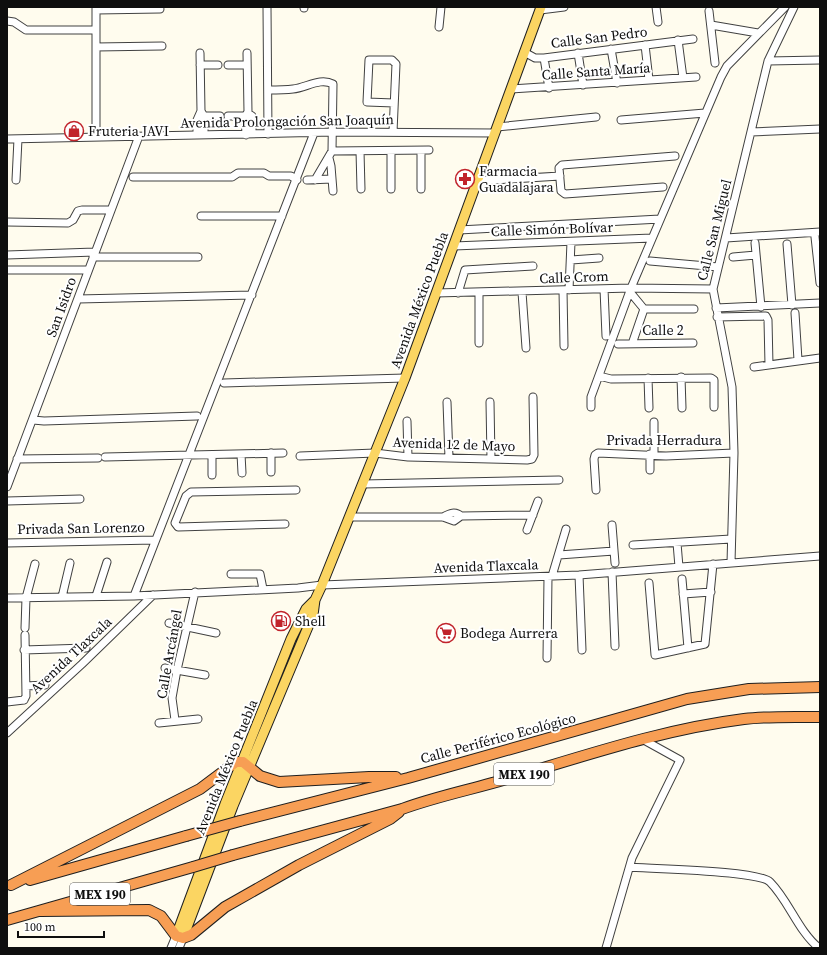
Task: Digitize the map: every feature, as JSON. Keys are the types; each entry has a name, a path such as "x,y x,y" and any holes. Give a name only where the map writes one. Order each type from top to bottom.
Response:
{"highway":[{"name":"Calle Periférico Ecológico","path":"9,886 240,820 408,778 687,699 749,690 820,687"},
{"name":"MEX 190","path":"7,920 193,866 402,809 426,800 502,780 642,739 698,726 746,719 820,717"},
{"path":"9,886 200,789 236,762 246,765 260,776 279,782 369,777 408,778"},
{"path":"40,911 148,910 161,916 179,937 190,935 224,907 299,865 390,819 402,809"}],"main road":[{"name":"Avenida México Puebla","path":"179,937 233,806 246,765 313,615 315,600 350,517 405,378 540,8"}],"street":[{"path":"267,7 268,134"},
{"path":"439,27 441,7"},
{"path":"540,8 564,7"},
{"path":"656,7 658,22"},
{"path":"591,407 591,397 630,290 705,113 727,66 785,7"},
{"name":"Calle San Miguel","path":"731,563 734,453 732,387 717,317 713,289 768,62 794,7"},
{"path":"96,138 96,8 160,9"},
{"path":"709,11 716,63"},
{"path":"7,21 14,22 26,30 96,30"},
{"path":"711,25 758,33"},
{"name":"Calle San Pedro","path":"524,52 535,58 544,58 693,38"},
{"path":"678,40 683,78"},
{"path":"645,45 649,80"},
{"path":"96,47 162,46"},
{"path":"611,49 617,83"},
{"path":"200,53 201,135"},
{"path":"247,53 249,134"},
{"path":"578,53 582,85"},
{"path":"544,58 549,88"},
{"path":"393,132 394,103 395,61 369,60 367,102 394,103"},
{"path":"768,62 820,60"},
{"path":"200,65 218,65"},
{"path":"228,65 247,65"},
{"name":"Calle Santa María","path":"511,89 549,88 696,77"},
{"path":"268,90 295,89 309,83 330,82 333,84 333,132 330,155 333,191"},
{"path":"621,120 705,113"},
{"path":"201,115 220,116"},
{"path":"228,116 248,115"},
{"name":"Avenida Prolongación San Joaquín","path":"7,139 496,130 596,117"},
{"path":"751,132 820,130"},
{"path":"134,596 314,133"},
{"name":"San Isidro","path":"7,487 9,474 17,459 33,420 139,136"},
{"path":"16,180 18,139"},
{"path":"421,150 421,189"},
{"path":"332,179 311,180 330,155 360,151 429,150"},
{"path":"360,151 361,189"},
{"path":"391,151 391,189"},
{"path":"663,186 565,194 561,191 559,168 562,165 675,156"},
{"path":"133,177 232,177 238,173 264,173 269,176 291,176 296,180"},
{"path":"477,181 560,176"},
{"path":"7,222 68,222 73,220 78,211 111,210"},
{"path":"201,216 282,216"},
{"path":"459,230 660,219"},
{"path":"726,238 818,235 820,283"},
{"name":"Calle Simón Bolívar","path":"454,246 652,238"},
{"path":"564,346 566,290 571,260 571,242"},
{"path":"755,243 761,307"},
{"path":"786,244 792,305"},
{"path":"7,255 198,257"},
{"path":"733,257 756,255"},
{"path":"571,260 599,258"},
{"path":"650,261 718,266"},
{"path":"458,293 465,270 533,266"},
{"path":"7,270 88,270"},
{"path":"604,289 606,336"},
{"name":"Calle Crom","path":"436,293 604,289 713,289"},
{"name":"Calle 2","path":"630,290 644,309"},
{"path":"522,292 526,348"},
{"path":"479,293 479,343"},
{"path":"78,299 252,295"},
{"path":"716,308 820,303"},
{"name":"Calle 2","path":"644,309 694,309"},
{"name":"Calle 2","path":"632,344 644,309"},
{"path":"795,313 798,360"},
{"path":"717,317 766,316 768,320 769,365"},
{"name":"Calle 2","path":"618,344 693,343"},
{"path":"754,367 820,358"},
{"path":"599,376 611,379 681,377 713,379 714,407"},
{"path":"681,377 682,408"},
{"path":"224,383 405,378"},
{"path":"648,378 649,408"},
{"name":"Avenida 12 de Mayo","path":"300,456 375,453 408,457 532,459 534,455 532,398"},
{"path":"447,402 449,458"},
{"path":"490,402 491,459"},
{"path":"33,420 44,421 197,416"},
{"path":"407,421 408,457"},
{"path":"650,470 654,422"},
{"path":"271,453 271,472"},
{"path":"17,459 283,453"},
{"name":"Privada Herradura","path":"596,490 595,455 598,453 652,455 734,453"},
{"path":"241,454 242,473"},
{"path":"212,455 212,474"},
{"path":"363,484 559,480"},
{"path":"285,524 178,527 175,524 186,496 191,492 296,490"},
{"path":"7,501 80,499"},
{"path":"526,530 538,501"},
{"path":"169,508 180,511"},
{"path":"350,517 443,517 452,513 461,516 532,515"},
{"path":"612,525 615,563"},
{"path":"547,658 550,576 559,555 566,529"},
{"path":"633,545 731,539"},
{"name":"Privada San Lorenzo","path":"7,543 156,540"},
{"path":"677,543 679,564"},
{"path":"559,555 614,551"},
{"name":"Avenida Tlaxcala","path":"7,598 134,596 298,588 322,585 579,575 679,564 731,563 820,556"},
{"path":"96,596 106,562"},
{"path":"62,597 70,563"},
{"path":"24,700 26,696 24,650 26,598 35,564"},
{"path":"649,583 655,655 705,644 713,564"},
{"path":"612,572 615,646"},
{"path":"231,574 260,574 263,589"},
{"path":"579,575 582,650"},
{"path":"682,579 688,648"},
{"name":"Calle Arcángel","path":"175,720 172,704 177,670 195,592"},
{"path":"683,594 711,592"},
{"name":"Avenida Tlaxcala","path":"7,733 82,664 153,595"},
{"path":"169,623 216,633"},
{"path":"24,650 86,648"},
{"path":"165,668 205,675"},
{"path":"26,686 45,685"},
{"path":"7,702 24,700 34,708"},
{"path":"159,723 175,720 198,719"},
{"path":"606,948 632,858 680,760 642,739"},
{"path":"630,867 749,875 768,880 789,906 811,942 819,948"},
{"name":"Avenida México Puebla","path":"171,948 179,937"},
{"name":"Avenida México Puebla","path":"179,937 179,948"}],"place":[{"name":"Fruteria JAVI","path":"74,131"},
{"name":"Farmacia Guadalajara","path":"465,179"},
{"name":"Shell","path":"281,621"},
{"name":"Bodega Aurrera","path":"446,633"}]}
